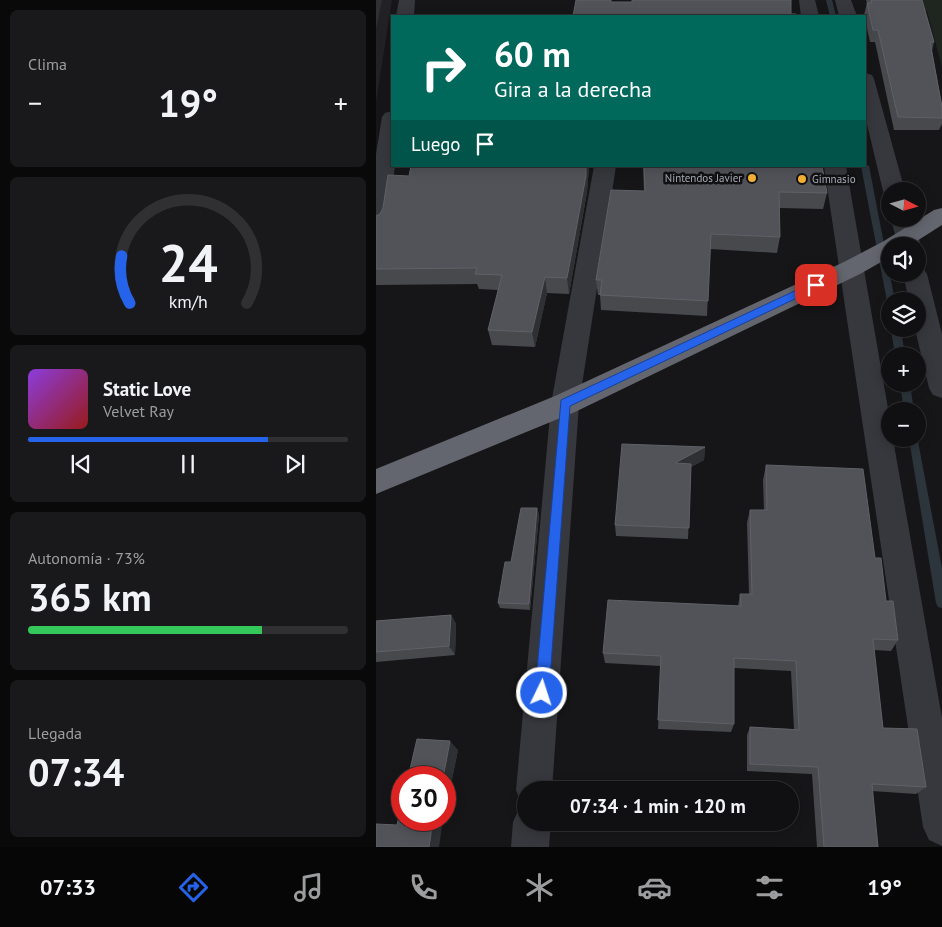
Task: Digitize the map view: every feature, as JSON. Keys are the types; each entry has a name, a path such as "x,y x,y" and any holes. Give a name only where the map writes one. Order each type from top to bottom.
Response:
{"highway":[{"path":"904,237 942,215"},
{"path":"376,482 564,404 881,250"}],"street":[{"path":"405,15 407,0"},
{"path":"807,0 810,15"},
{"path":"843,0 848,15"},
{"path":"866,82 892,182"},
{"path":"376,224 386,139 391,121"},
{"path":"535,781 564,404 605,167"},
{"path":"836,167 883,237"},
{"path":"892,282 942,827"},
{"path":"917,282 942,388"},
{"path":"530,847 531,831"}],"shaded area":[{"path":"376,0 392,0 376,102"},
{"path":"894,0 942,0 942,67 927,11 896,11"}],"building":[{"path":"576,0 632,2 632,0 791,0 791,14 796,14 796,15 573,15"},
{"path":"871,0 922,0 934,42 930,42 942,107 942,118 898,117 878,30 873,30 867,3 872,3"},
{"path":"411,167 586,167 586,176 567,278 545,277 532,332 488,330 502,275 475,274 477,268 376,269 376,216 380,214 383,208 388,175 409,176"},
{"path":"644,167 822,167 827,193 779,192 780,237 711,234 708,301 600,295 602,280 596,280 611,190 645,191"},
{"path":"622,444 705,447 675,463 691,464 689,528 615,525"},
{"path":"766,465 863,469 875,558 881,558 886,601 893,601 898,640 873,639 883,728 917,729 926,787 872,784 878,847 824,847 818,767 750,764 750,727 799,730 796,661 734,658 734,724 658,720 661,656 603,653 608,600 741,606 740,594 752,594 750,510 767,510"},
{"path":"521,508 537,508 529,604 498,603 505,562 511,562"},
{"path":"451,615 449,646 376,652 376,621"},
{"path":"417,739 450,741 445,766 411,766"},
{"path":"376,824 391,825 391,831 431,831 429,847 376,847"}],"waterway":[{"path":"829,0 833,15"},
{"path":"865,167 889,292"},
{"path":"897,337 899,347"},
{"path":"906,392 908,402"},
{"path":"915,447 942,603"}],"place":[{"name":"Nintendos Javier","path":"752,178"},
{"name":"Gimnasio","path":"802,179"}],"route":[{"path":"542,693 564,404 816,285"}]}
